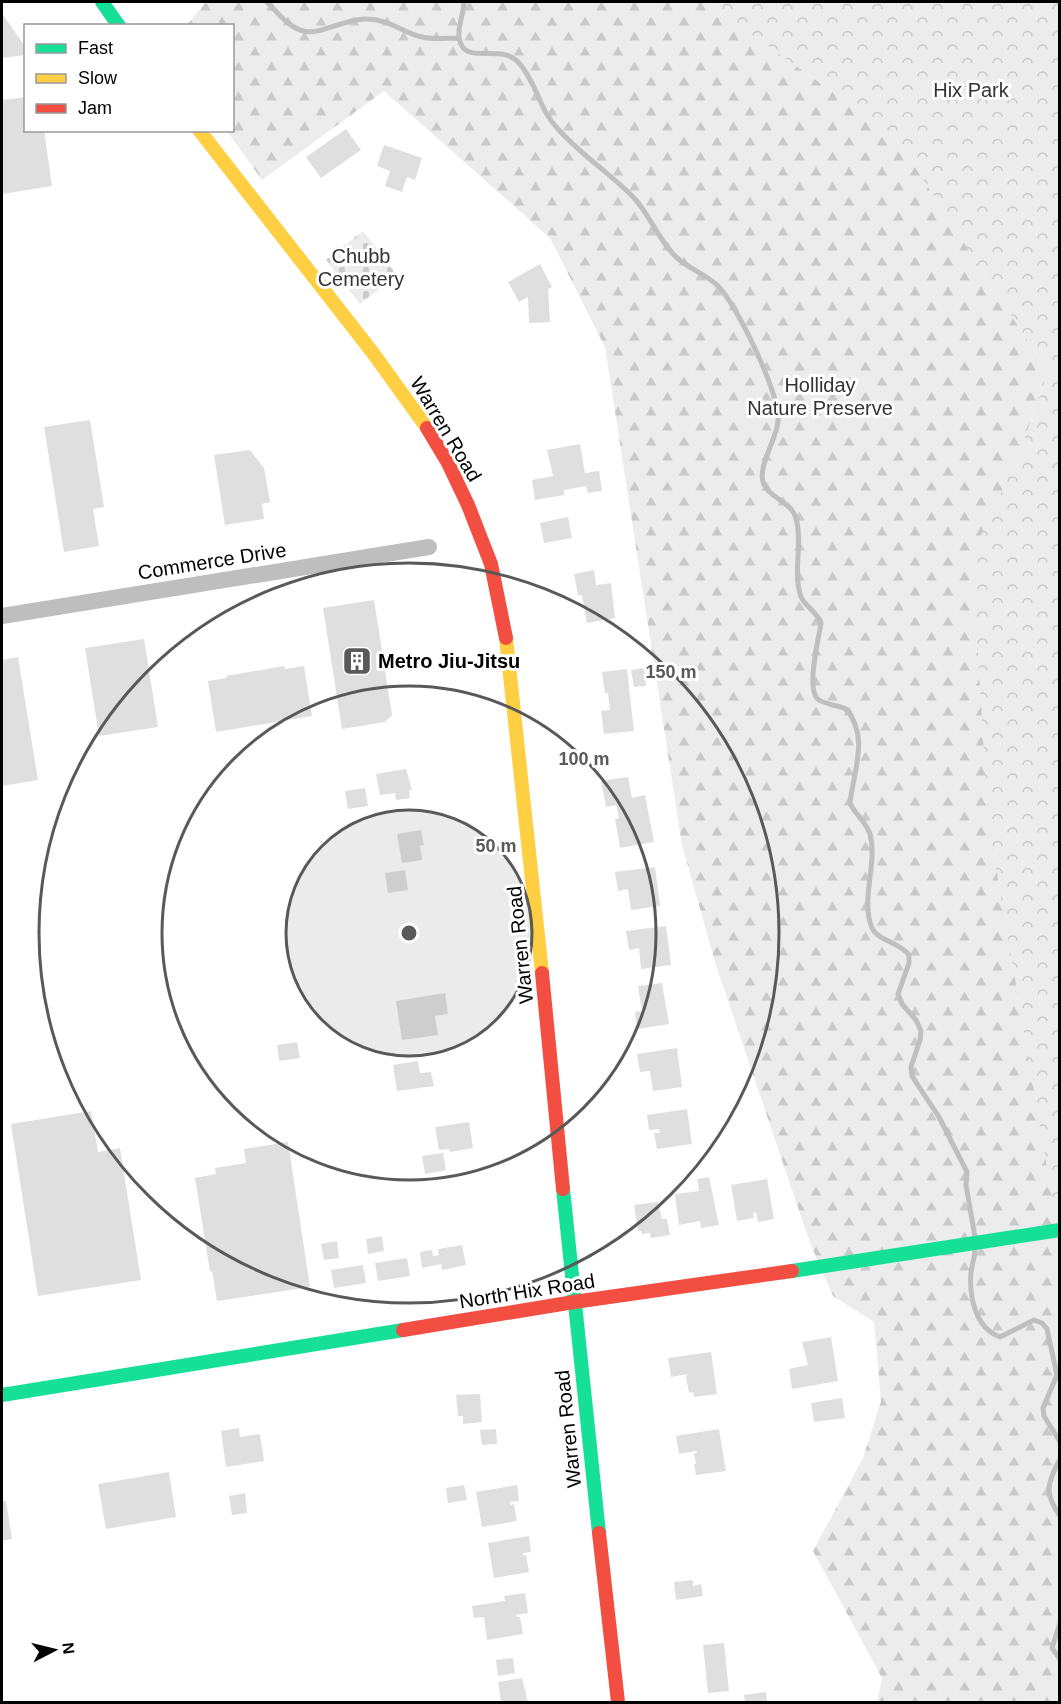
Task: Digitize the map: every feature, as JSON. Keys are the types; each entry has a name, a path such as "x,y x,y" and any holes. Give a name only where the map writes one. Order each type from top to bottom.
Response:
{"main road":[{"path":"102,2 118,24"},
{"name":"Warren Road","path":"202,132 419,415 448,463 468,505 491,564 508,646 532,864 574,1302 618,1702"},
{"name":"North Hix Road","path":"2,1395 574,1302 1059,1230"}],"street":[{"name":"Commerce Drive","path":"2,616 429,547"}],"green space":[{"name":"Holliday Nature Preserve","path":"206,2 706,2 895,136 1048,372 1020,452 1055,1215 1059,1214 1059,1702 877,1702 882,1678 813,1551 863,1458 881,1401 874,1322 833,1296 810,1243 715,962 682,845 605,347 550,238 384,91 262,180 228,132 234,132 234,24 188,24"},
{"name":"Hix Park","path":"706,2 1059,2 1059,1214 1055,1215 988,820 972,555 1020,452 1048,372 895,136"},
{"name":"Chubb Cemetery","path":"363,231 397,275 360,304 326,260"}],"building":[{"path":"2,13 24,45 24,55 2,58"},
{"path":"24,97 24,132 44,132 52,186 2,194 2,100"},
{"path":"346,129 361,150 321,178 306,157"},
{"path":"384,145 422,158 415,180 407,177 402,192 385,186 390,171 377,166"},
{"path":"540,264 552,287 548,289 550,322 529,323 528,297 519,302 508,282"},
{"path":"90,420 104,507 93,509 99,546 64,552 44,427"},
{"path":"580,444 585,473 599,471 602,491 588,493 586,486 564,490 564,495 535,500 532,480 553,476 547,450"},
{"path":"250,450 264,468 270,502 262,504 264,519 225,525 214,455"},
{"path":"568,517 572,538 544,543 540,523"},
{"path":"594,570 596,585 611,583 615,618 587,623 582,595 578,595 574,574"},
{"name":"Metro Jiu-Jitsu","path":"374,600 392,715 385,722 342,729 323,608"},
{"path":"144,639 158,727 99,736 85,648"},
{"path":"18,657 38,780 2,786 2,660"},
{"path":"284,666 285,669 304,666 312,716 216,732 208,681"},
{"path":"644,668 646,686 634,687 631,670"},
{"path":"627,669 634,731 604,734 601,711 610,710 602,672"},
{"path":"406,769 412,790 409,790 410,798 396,800 395,793 380,795 376,774"},
{"path":"628,777 632,798 645,795 654,842 620,848 615,819 619,818 616,805 606,807 601,781"},
{"path":"365,788 368,806 348,809 345,791"},
{"path":"421,830 424,845 420,846 422,860 402,863 397,834"},
{"path":"655,867 660,906 631,910 628,889 618,891 615,872"},
{"path":"405,870 408,890 388,893 385,873"},
{"path":"666,926 671,965 641,969 639,948 629,950 626,931"},
{"path":"662,983 669,1024 637,1029 635,1012 642,1011 638,986"},
{"path":"445,993 448,1014 435,1016 438,1035 402,1040 396,1001"},
{"path":"297,1042 300,1058 279,1061 277,1045"},
{"path":"677,1048 682,1087 653,1091 650,1071 640,1072 637,1054"},
{"path":"418,1061 420,1073 431,1072 434,1086 397,1091 393,1065"},
{"path":"687,1109 692,1144 657,1149 654,1133 660,1133 659,1129 649,1130 647,1115"},
{"path":"91,1111 98,1152 120,1148 141,1280 38,1296 11,1124"},
{"path":"469,1122 473,1148 450,1152 449,1149 439,1150 435,1127"},
{"path":"288,1142 310,1287 217,1301 195,1178 216,1174 215,1168 246,1163 244,1149"},
{"path":"443,1153 446,1170 425,1174 422,1156"},
{"path":"709,1177 719,1225 701,1228 700,1221 679,1225 675,1194 699,1191 697,1179"},
{"path":"767,1179 774,1219 758,1222 756,1212 753,1213 754,1218 737,1221 731,1185"},
{"path":"658,1202 662,1219 667,1219 670,1235 651,1238 650,1233 642,1234 638,1231 634,1205"},
{"path":"382,1236 384,1251 368,1254 366,1239"},
{"path":"337,1241 339,1258 324,1260 321,1244"},
{"path":"462,1245 466,1265 442,1270 441,1264 422,1268 420,1252 432,1250 433,1256 439,1255 438,1249"},
{"path":"407,1258 410,1276 378,1281 375,1263"},
{"path":"363,1265 366,1283 334,1288 331,1270"},
{"path":"831,1337 838,1381 792,1389 789,1369 808,1365 802,1342"},
{"path":"711,1352 717,1394 694,1397 693,1392 689,1393 686,1377 688,1374 671,1377 668,1358"},
{"path":"480,1394 482,1422 463,1424 463,1416 458,1416 456,1395"},
{"path":"842,1398 845,1418 814,1422 811,1403"},
{"path":"239,1428 240,1437 260,1434 264,1461 226,1467 221,1431"},
{"path":"496,1429 497,1444 482,1445 480,1430"},
{"path":"719,1429 726,1471 696,1475 694,1453 697,1453 696,1451 679,1454 676,1436"},
{"path":"169,1472 176,1517 106,1529 98,1484"},
{"path":"464,1485 467,1500 448,1503 446,1488"},
{"path":"517,1485 519,1501 510,1502 511,1505 514,1504 517,1521 482,1527 476,1492"},
{"path":"245,1493 247,1513 232,1515 229,1496"},
{"path":"2,1501 6,1501 12,1539 2,1541"},
{"path":"529,1536 531,1552 523,1553 523,1556 526,1555 529,1572 494,1578 488,1543"},
{"path":"693,1580 693,1586 701,1584 703,1596 676,1600 674,1582"},
{"path":"525,1593 528,1613 516,1615 520,1617 523,1634 487,1640 484,1617 474,1618 472,1606 505,1601 504,1596"},
{"path":"724,1643 729,1691 708,1693 703,1645"},
{"path":"513,1658 515,1673 498,1676 496,1660"},
{"path":"522,1678 528,1702 501,1702 498,1682"},
{"path":"766,1692 767,1702 745,1702 744,1695"}],"waterway":[{"path":"267,2 288,23 303,31 317,31 358,19 366,19 382,21 422,37 459,38"},
{"path":"464,2 459,35 466,51 505,55 519,63 530,79 546,113 558,129 635,199 674,255 684,264 713,281 726,296 746,330 765,371 777,408 778,421 763,468 763,482 770,492 789,507 796,518 799,537 797,576 800,594 821,623 813,676 815,695 822,702 846,709 857,731 858,755 850,803 866,825 872,845 868,893 869,917 872,928 879,936 900,947 909,955 909,963 898,994 902,1004 916,1020 921,1031 911,1067 912,1076 939,1117 967,1172 966,1185 975,1237"},
{"path":"975,1249 971,1272 971,1291 979,1319 991,1333 1000,1337 1034,1320 1042,1323 1047,1329 1057,1375 1043,1408 1044,1416 1060,1442"},
{"path":"1060,1459 1049,1488 1051,1500 1060,1516"},
{"path":"1060,1623 1052,1648 1060,1659"}],"traffic: fast":[{"path":"102,2 118,24"},
{"path":"563,1189 599,1533"},
{"path":"792,1271 1060,1230"},
{"path":"2,1395 403,1330"}],"traffic: slow":[{"path":"201,132 373,353 427,428"},
{"path":"506,638 542,973"}],"traffic: jam":[{"path":"427,428 448,463 468,505 491,564 506,638"},
{"path":"542,973 563,1189"},
{"path":"403,1330 574,1302 792,1271"},
{"path":"599,1533 618,1702"}],"place":[{"name":"Metro Jiu-Jitsu","path":"357,661"}]}
